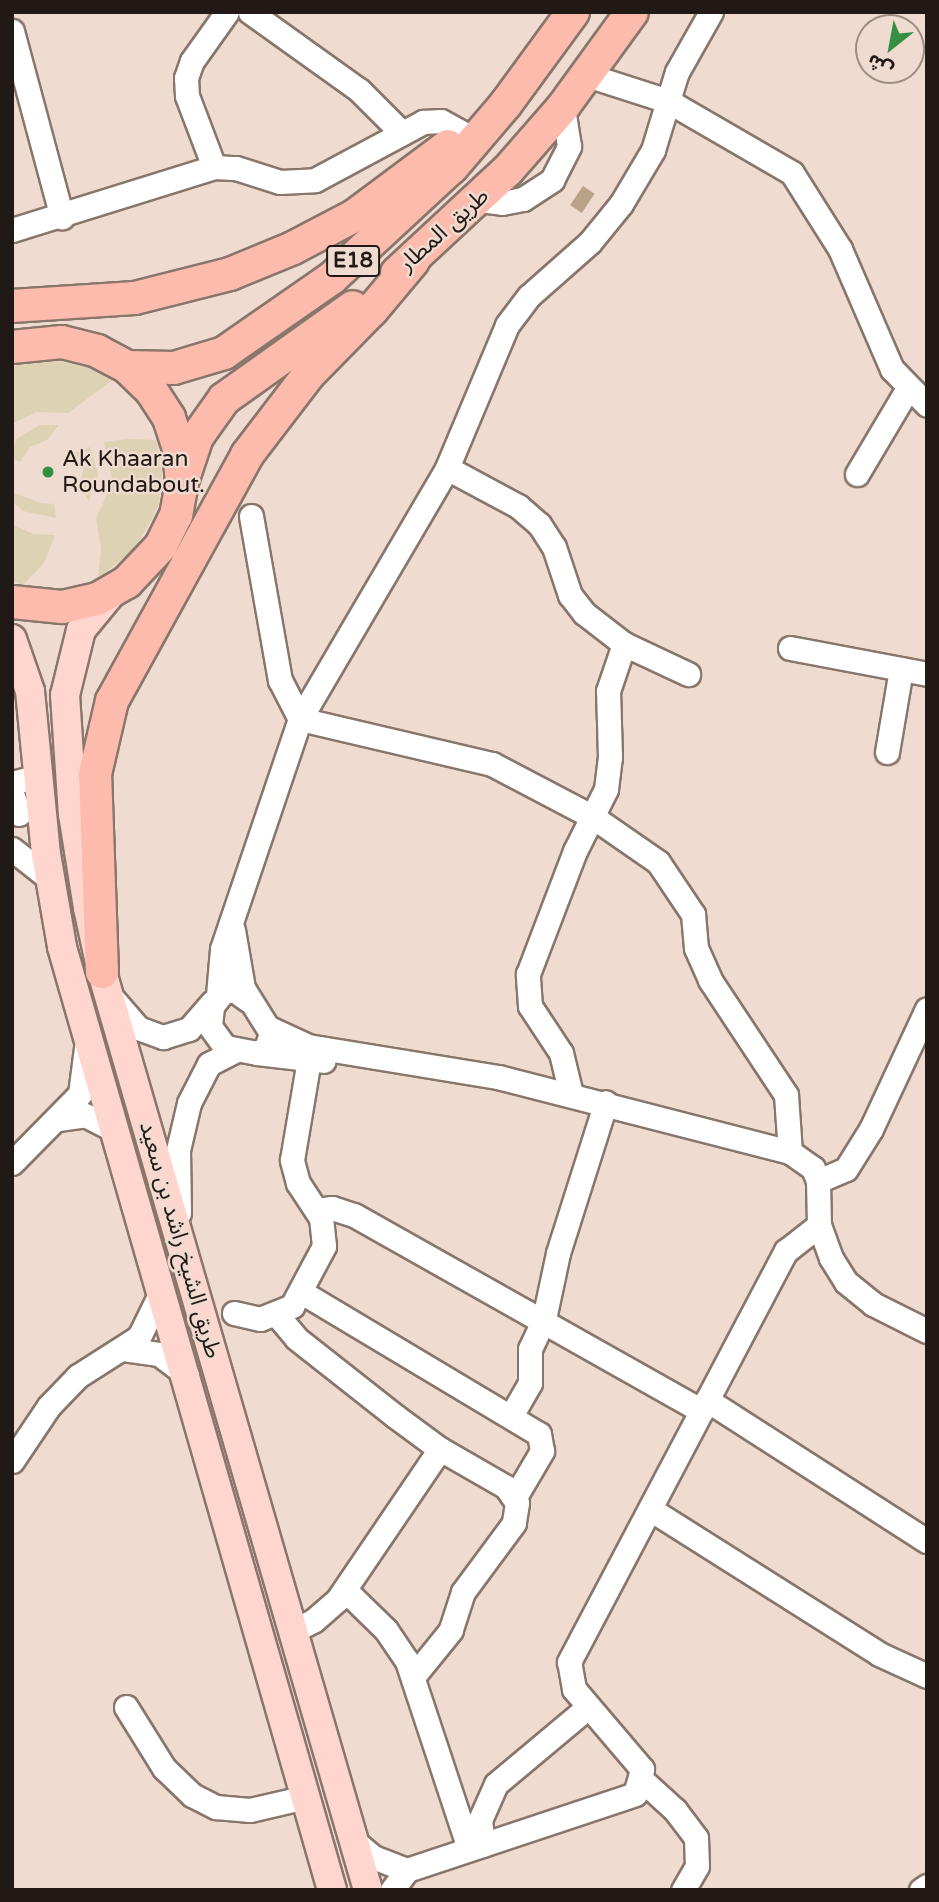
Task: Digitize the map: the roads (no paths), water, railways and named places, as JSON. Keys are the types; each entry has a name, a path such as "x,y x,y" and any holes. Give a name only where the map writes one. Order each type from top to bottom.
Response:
{"highway":[{"name":"طريق المطار","path":"127,367 173,368 208,360 300,302 424,197 530,73 572,12"},
{"name":"طريق المطار","path":"182,482 205,423 235,388 413,261 479,200 563,107 632,12"},
{"path":"12,306 135,298 199,283 262,262 364,210 464,133 530,73"},
{"path":"106,983 95,774 112,701 132,658 260,436 309,374 413,261"},
{"path":"12,347 62,342 97,351 127,367 151,390 169,418 179,449 182,482 176,515 161,546 140,572 113,591 62,607 12,602"}],"main road":[{"name":"طريق الشيخ راشد بن سعيد","path":"113,591 81,630 65,695 74,826 106,983 368,1890"},
{"name":"طريق الشيخ راشد بن سعيد","path":"12,639 30,691 39,776 25,808 50,879 62,947 187,1375 332,1890"}],"street":[{"path":"214,167 187,96 186,78 192,61 227,12"},
{"path":"250,12 359,90 402,133"},
{"path":"390,1061 309,1060 246,1052 212,1032 209,1019 216,998 222,949 300,719 447,468 507,325 528,296 590,242 621,204 653,150 677,72 711,12"},
{"path":"12,31 19,83 62,217"},
{"path":"587,75 668,101 792,173 840,249 866,300 879,343 908,388 927,405"},
{"path":"12,230 62,217 214,167 303,182 327,176 402,133 432,120 449,123 464,133"},
{"path":"857,474 908,388"},
{"path":"447,468 518,506 539,524 554,547 577,604 624,644 688,674"},
{"path":"251,516 278,673 300,719"},
{"path":"572,1094 566,1062 535,1016 527,985 530,964 610,773 606,707 612,674 624,644"},
{"path":"790,648 927,674"},
{"path":"887,752 901,669"},
{"path":"300,719 492,764 593,817 658,862 676,884 692,914 696,948 710,980 786,1095 790,1152"},
{"path":"12,783 39,776"},
{"path":"12,842 32,832 25,808"},
{"path":"12,849 50,879"},
{"path":"234,920 235,961 248,1000"},
{"path":"106,983 138,1028 163,1037 189,1029 216,998 234,990 248,1000 270,1028 308,1046 572,1094 790,1152 813,1168 818,1181 819,1225 831,1258 846,1282 873,1304 927,1331"},
{"path":"818,1181 846,1169 871,1129 927,1009"},
{"path":"180,1238 177,1166 184,1118 203,1071 216,1059 269,1044 270,1028"},
{"path":"12,1163 58,1119 84,1086 88,1034"},
{"path":"234,1313 260,1319 277,1315 303,1293 324,1246 324,1227 317,1210 298,1183 292,1160 309,1060"},
{"path":"511,1416 528,1388 530,1349 544,1319 558,1253 606,1102"},
{"path":"58,1119 85,1115 116,1131"},
{"path":"317,1210 332,1208 354,1215 704,1406 927,1541"},
{"path":"392,1890 407,1870 635,1794 642,1780 642,1769 634,1756 574,1689 569,1662 786,1251 819,1225"},
{"path":"12,1461 50,1406 78,1376 123,1349 146,1329 162,1290"},
{"path":"303,1293 511,1416 539,1434 544,1446 515,1497 514,1523 463,1592 451,1630 413,1677"},
{"path":"277,1315 296,1338 440,1449 499,1482 515,1497"},
{"path":"123,1349 159,1354 187,1375"},
{"path":"293,1631 323,1615 345,1590 440,1449"},
{"path":"650,1509 879,1654 927,1676"},
{"path":"345,1590 386,1630 413,1677 476,1847"},
{"path":"126,1707 164,1768 192,1795 216,1807 250,1810 306,1797"},
{"path":"476,1847 480,1820 496,1784 588,1707"},
{"path":"642,1780 675,1810 696,1839 696,1867 683,1890"},
{"path":"354,1841 373,1857 407,1870"},
{"path":"921,1890 927,1886"}],"place":[{"name":"Ak Khaaran Roundabout.","path":"48,472"}]}
